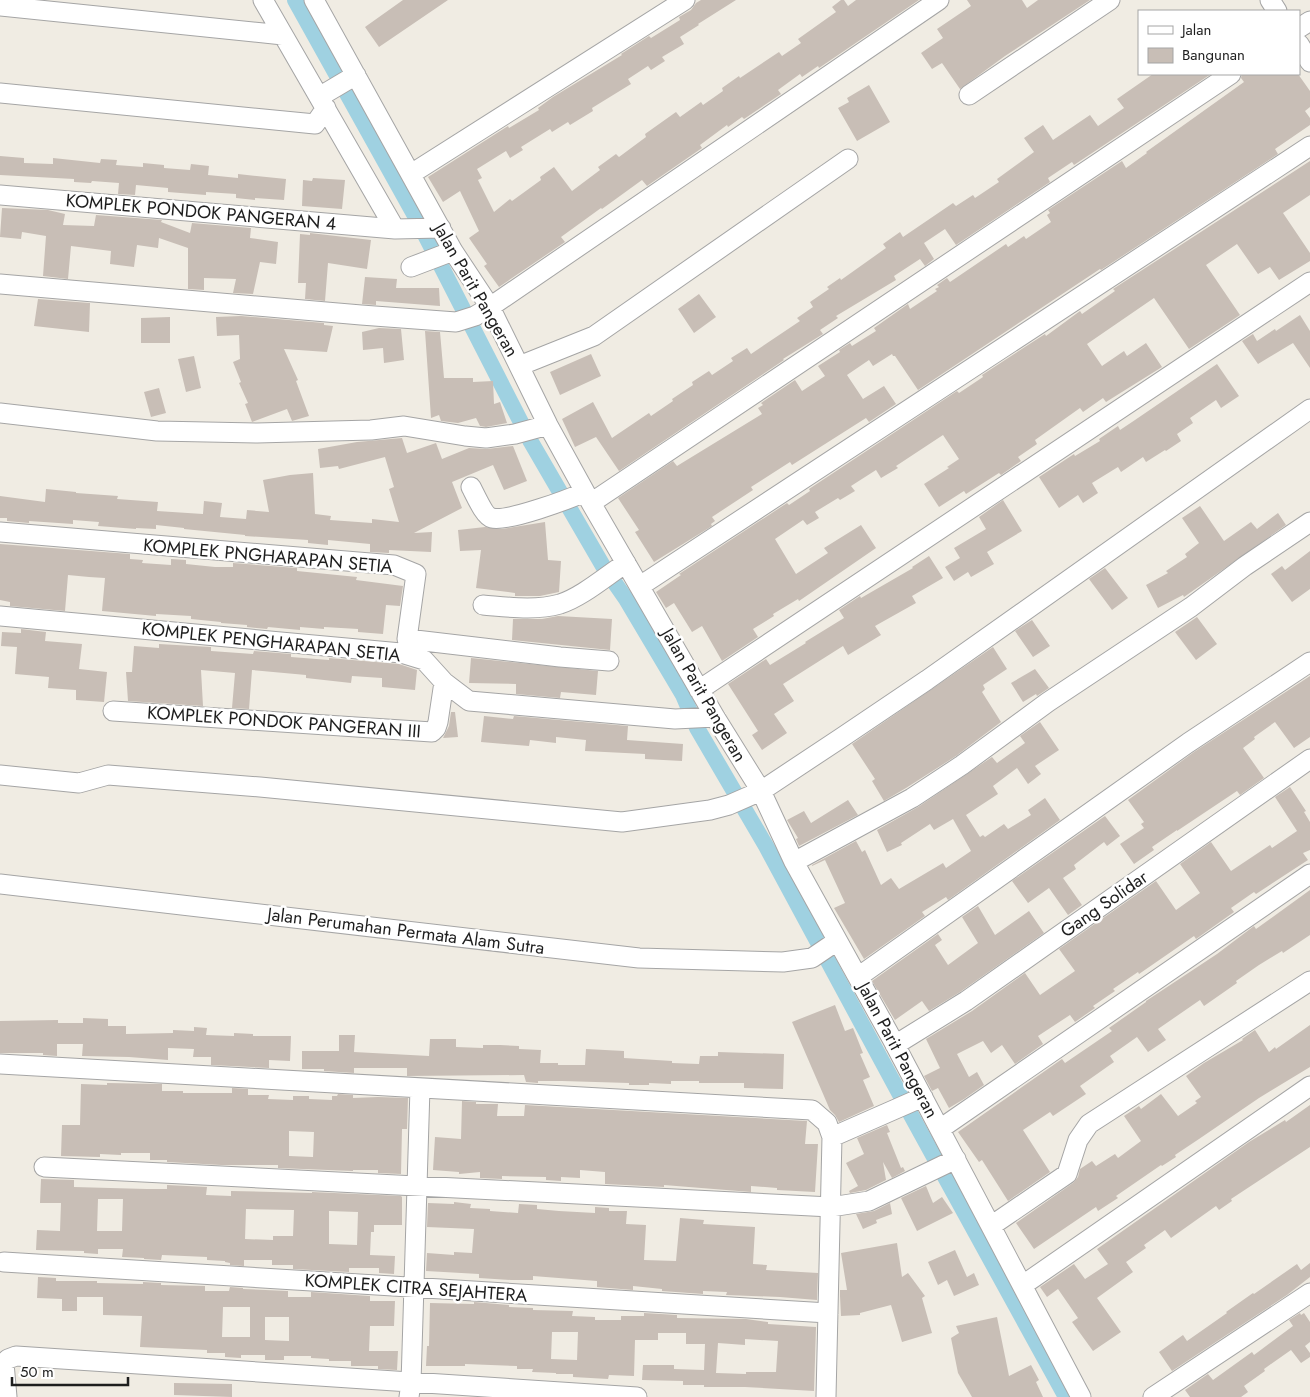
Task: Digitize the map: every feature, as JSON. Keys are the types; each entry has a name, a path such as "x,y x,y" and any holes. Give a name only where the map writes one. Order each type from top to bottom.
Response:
{"street":[{"path":"263,0 399,229"},
{"name":"Jalan Parit Pangeran","path":"314,0 411,174 435,228 453,251 483,311 519,366 544,426 622,566 640,586 700,690 711,717 757,793 794,862 834,944 858,977 895,1045 918,1099 940,1129 1081,1397"},
{"path":"411,174 685,0"},
{"path":"0,284 456,322 483,311 940,0"},
{"path":"969,95 1110,0"},
{"path":"0,6 283,35"},
{"path":"1300,46 1310,62"},
{"path":"0,93 316,124 323,103 356,75"},
{"path":"471,487 486,514 492,518 502,518 584,497 1229,75"},
{"path":"640,586 1310,146"},
{"path":"519,366 594,336 848,158"},
{"name":"KOMPLEK PONDOK PANGERAN 4","path":"0,195 399,229 435,228"},
{"path":"418,264 453,251"},
{"path":"700,690 1310,282"},
{"path":"0,775 79,782 108,775 260,787 622,822 710,810 729,805 757,793 927,680 1310,409"},
{"path":"0,413 157,431 257,433 371,430 404,426 486,438 515,434 544,426"},
{"path":"794,862 912,798 962,766 1048,702 1191,607 1245,566 1310,522"},
{"name":"KOMPLEK PNGHARAPAN SETIA","path":"0,532 394,565 416,574 407,638 560,657 609,661"},
{"path":"483,605 525,608 560,604 622,566"},
{"name":"KOMPLEK PENGHARAPAN SETIA","path":"0,616 401,652 424,660 444,682 469,701 675,719 711,717"},
{"path":"858,977 1188,743 1310,662"},
{"name":"KOMPLEK PONDOK PANGERAN III","path":"113,711 432,732 438,722 444,682"},
{"name":"Gang Solidar","path":"895,1045 966,1001 1310,759"},
{"path":"940,1129 1310,874"},
{"name":"Jalan Perumahan Permata Alam Sutra","path":"0,884 639,958 783,962 812,958 834,944"},
{"path":"991,1226 1067,1174 1078,1140 1089,1124 1310,981"},
{"path":"0,1064 812,1110 827,1123 832,1137 826,1397"},
{"path":"1023,1285 1310,1086"},
{"path":"410,1390 420,1088"},
{"path":"832,1137 918,1099"},
{"path":"44,1167 831,1207 869,1201 956,1159"},
{"name":"KOMPLEK CITRA SEJAHTERA","path":"4,1262 828,1313"},
{"path":"1153,1397 1310,1293"},
{"path":"8,1397 4,1363 16,1356 410,1390 637,1397"}],"building":[{"path":"403,0 448,0 379,47 365,27"},
{"path":"701,0 736,0 680,37 684,44 662,57 665,61 651,70 648,66 628,79 631,84 592,108 593,111 570,125 568,122 552,132 550,129 521,147 523,150 510,158 506,151 477,169 482,178 478,180 494,212 510,199 512,201 541,180 540,177 554,167 572,191 600,170 598,167 616,154 619,157 646,137 645,134 676,112 680,117 701,102 703,105 723,91 722,88 739,76 740,78 779,52 782,56 801,43 798,39 836,12 832,7 841,0 844,0 848,6 856,0 919,0 819,68 818,66 802,77 800,74 778,90 781,94 744,119 742,117 728,127 727,125 700,145 702,148 647,186 642,180 601,208 561,237 565,242 499,287 484,266 487,264 469,238 479,231 460,191 443,202 428,177 508,126 509,128 539,110 538,108 553,97 622,55 649,36 651,38 680,20 679,17 691,10"},
{"path":"967,0 1022,0 1027,8 1038,0 1090,0 1005,56 960,89 942,63 932,69 921,53 943,38 937,29 971,6"},
{"path":"1152,75 1209,75 1074,165 1072,162 1048,178 1050,182 956,245 945,229 924,243 934,259 925,266 920,259 894,276 896,280 836,316 838,318 820,330 823,334 783,359 619,471 596,437 575,447 562,419 593,402 612,438 649,413 651,416 693,385 692,382 709,371 712,375 733,361 731,358 747,348 751,354 800,321 797,318 813,307 810,302 829,289 827,287 840,278 841,280 886,248 883,244 900,232 903,237 953,203 956,206 973,195 975,198 999,182 997,179 1034,152 1024,138 1043,125 1053,140 1090,115 1098,126 1124,108 1117,99"},
{"path":"1242,75 1299,75 1310,91 1310,107 1305,111 1310,118 1310,125 1275,149 1278,154 918,390 892,354 873,366 869,360 847,375 863,399 884,386 896,404 869,422 866,418 792,465 790,462 751,487 753,490 712,517 715,521 711,524 712,526 654,562 635,532 639,530 618,498 673,461 677,466 762,414 758,408 763,405 761,403 795,380 802,391 825,376 818,366 840,352 839,350 850,343 852,346 876,331 874,328 908,304 910,309 937,291 935,289 939,287 937,285 947,278 950,282 1006,244 1008,247 1024,236 1026,239 1051,222 1047,215 1050,213 1048,210 1122,161 1126,168 1244,82 1241,78"},
{"path":"869,85 890,122 857,141 838,108 849,102 847,98"},
{"path":"0,156 24,158 24,163 53,164 53,158 100,163 101,159 117,160 116,165 143,167 143,163 164,165 164,168 190,170 191,164 209,166 208,175 238,178 238,174 286,179 284,200 236,198 236,194 206,192 206,195 168,192 168,188 136,185 135,195 118,194 119,183 74,182 74,179 0,175"},
{"path":"1310,161 1310,195 1283,213 1310,253 1310,261 1279,280 1270,267 1258,274 1237,244 1206,265 1240,315 1189,349 1154,298 1087,344 1102,366 1124,351 1127,356 1146,343 1162,367 1106,402 1103,398 1083,412 1080,408 1035,440 1037,444 1018,457 1021,461 1001,475 999,473 966,494 964,491 939,507 924,484 949,468 947,467 959,459 943,435 881,478 876,470 851,486 855,491 840,500 838,498 815,512 819,518 807,525 803,520 775,539 796,574 828,553 824,548 861,525 876,548 799,601 798,599 773,614 774,616 753,629 758,637 722,661 702,626 692,632 674,603 666,608 656,592 681,575 679,574 787,503 789,505 810,491 809,489 957,391 959,393 983,377 982,375 1045,334 1046,336 1080,311 1082,314 1115,291 1113,289"},
{"path":"313,178 345,180 342,209 302,206 303,180 312,181"},
{"path":"2,208 48,210 65,214 63,225 94,226 96,215 162,220 161,222 190,233 192,223 251,228 250,238 278,242 276,264 260,262 253,294 233,293 236,279 204,278 204,290 188,289 188,248 159,238 158,248 137,245 134,267 110,264 111,251 71,246 68,279 43,276 46,236 22,232 21,239 0,237"},
{"path":"310,233 371,240 367,269 328,263 325,301 305,299 306,283 298,283 300,234 310,235"},
{"path":"365,277 397,279 396,288 439,288 440,306 376,301 376,305 362,304"},
{"path":"699,294 716,317 694,333 678,309"},
{"path":"38,299 90,303 89,332 34,326"},
{"path":"1300,315 1310,331 1310,368 1293,343 1258,364 1242,341 1253,334 1257,341"},
{"path":"241,316 324,323 324,325 333,326 327,352 284,349 298,380 296,381 309,416 292,421 287,409 252,422 245,404 248,403 239,383 241,382 233,362 240,359 239,335 217,336 216,317"},
{"path":"170,317 170,343 141,343 141,318"},
{"path":"379,328 401,329 404,360 384,363 383,348 363,350 362,332"},
{"path":"425,331 440,332 444,378 473,378 473,382 493,381 494,404 500,402 507,423 486,427 480,426 476,418 458,423 441,421 439,415 431,418"},
{"path":"591,354 601,376 560,395 550,372"},
{"path":"194,356 201,388 186,392 178,359"},
{"path":"1217,364 1239,396 1221,408 1216,400 1190,418 1193,423 1177,434 1181,441 1146,462 1143,457 1121,472 1118,467 1092,483 1098,493 1083,503 1078,495 1059,508 1039,477 1074,454 1075,456 1100,441 1099,439 1118,426 1120,430"},
{"path":"159,388 166,413 151,417 144,392"},
{"path":"402,438 407,453 436,443 442,459 469,448 487,449 513,446 527,481 504,490 493,465 452,482 462,508 414,533 432,532 431,552 389,550 389,553 370,552 370,544 328,540 328,545 308,543 308,540 245,536 156,525 156,529 136,529 98,526 99,522 73,520 73,524 29,521 29,523 7,521 7,518 0,518 0,496 45,502 46,489 118,496 117,499 158,502 157,511 203,514 204,501 222,503 220,517 246,519 247,510 269,512 263,480 313,473 315,514 331,516 330,520 372,523 372,519 399,522 389,489 394,487 385,457 339,469 338,466 320,468 318,449 357,442"},
{"path":"1003,500 1022,531 987,552 994,564 971,577 968,572 954,581 945,567 960,558 954,548 986,529 979,517"},
{"path":"1200,506 1224,541 1251,522 1257,529 1278,513 1286,525 1184,597 1183,595 1158,608 1146,585 1168,573 1166,571 1187,557 1185,554 1199,543 1182,518"},
{"path":"545,522 548,560 561,561 559,592 540,596 515,596 515,593 476,588 481,550 460,551 458,530 485,527 502,529"},
{"path":"0,544 130,554 130,559 143,560 142,563 171,565 171,559 186,560 186,564 215,567 233,567 233,563 297,568 297,571 357,577 356,580 403,586 400,606 386,605 383,634 358,632 358,629 324,627 324,629 300,627 300,630 268,627 267,629 191,619 191,616 156,614 156,616 102,611 105,578 68,575 65,611 10,606 10,602 0,600"},
{"path":"1310,551 1310,589 1292,602 1271,574 1282,566 1285,570"},
{"path":"929,556 943,578 912,596 916,603 875,626 881,635 848,655 843,646 783,684 794,701 774,714 787,733 762,750 752,735 758,731 728,684 766,659 770,665 806,643 844,618 839,610 860,596 861,598 913,568"},
{"path":"1105,568 1128,598 1112,610 1089,579"},
{"path":"558,616 612,619 610,650 512,640 513,619 542,619"},
{"path":"1197,617 1217,644 1196,660 1175,632"},
{"path":"1032,620 1050,646 1033,657 1015,631"},
{"path":"21,629 46,632 45,641 82,644 79,669 107,672 104,702 76,700 76,690 48,688 49,677 15,674 17,647 1,646 2,632 21,633"},
{"path":"159,644 211,647 211,651 253,654 254,651 291,654 291,657 399,664 417,670 415,690 382,687 382,678 352,676 351,683 306,678 306,675 252,670 249,709 232,708 235,673 201,670 203,706 128,701 126,672 132,672 134,646 159,648"},
{"path":"993,647 1007,669 983,685 985,689 982,692 1001,722 956,756 884,801 872,781 875,779 852,744"},
{"path":"471,658 598,671 596,695 561,692 560,698 516,694 516,684 469,683"},
{"path":"1035,669 1049,688 1023,702 1011,683"},
{"path":"1310,676 1310,737 1294,748 1275,722 1254,737 1255,739 1243,748 1264,778 1240,795 1237,791 1177,830 1152,847 1154,850 1134,864 1120,844 1144,828 1141,824 1144,822 1128,800 1194,752"},
{"path":"451,712 455,712 458,737 443,738 449,726"},
{"path":"484,716 513,719 514,716 628,726 627,740 683,744 682,761 645,759 645,754 585,751 586,740 556,737 556,743 530,740 529,746 481,742"},
{"path":"1040,722 1059,750 1035,766 1041,774 1028,784 1017,768 993,786 998,794 966,815 980,837 983,835 985,837 1004,824 1008,829 1031,815 1028,810 1045,798 1060,820 948,900 946,897 922,912 925,916 864,959 834,908 845,903 825,860 812,865 856,841 862,852 865,850 881,885 891,878 899,889 943,863 946,868 971,851 953,819 934,830 930,824 901,843 902,845 887,852 877,830 918,807 992,757 997,763 1025,743 1020,736"},
{"path":"1290,787 1306,811 1304,812 1310,822 1310,850 1303,853 1308,860 1231,908 1234,912 1196,939 1194,936 1139,974 1138,972 1113,989 1115,991 1093,1006 1095,1008 1075,1022 1070,1015 1038,1036 1043,1044 1015,1064 1002,1045 991,1053 983,1041 957,1054 969,1077 977,1072 984,1085 964,1099 949,1108 938,1088 932,1091 924,1076 940,1068 926,1039 972,1011 1025,973 1040,995 1075,971 1059,949 1156,881 1176,910 1200,893 1180,864 1211,842 1231,871 1270,845 1272,848 1297,831 1275,797"},
{"path":"848,800 858,815 799,846 796,839 798,838 787,820 804,811 811,823"},
{"path":"1105,816 1120,836 1107,846 1104,842 1074,865 1076,869 1063,878 1082,905 1068,915 1049,888 1028,903 1012,881"},
{"path":"1310,890 1310,935 1283,953 1282,951 1259,965 1204,1006 1200,1000 1158,1029 1166,1040 1148,1052 1137,1037 1110,1056 1114,1062 1080,1086 1086,1094 1053,1116 1050,1112 1023,1130 1050,1172 1008,1201 982,1160 979,1162 958,1132 1062,1059 1065,1063 1112,1031 1109,1028 1146,1001 1217,954 1254,926 1256,929"},
{"path":"978,906 995,935 1029,911 1044,933 960,992 929,1011 922,1001 895,1020 872,981 938,934 942,940 935,945 948,965 978,943 962,917"},
{"path":"835,1005 845,1031 853,1028 863,1053 860,1054 870,1077 863,1080 874,1106 839,1122 830,1110 792,1022"},
{"path":"83,1018 108,1019 108,1026 126,1026 126,1034 173,1033 173,1030 194,1031 194,1027 207,1028 206,1035 234,1036 234,1033 253,1034 253,1036 291,1036 290,1061 269,1060 269,1068 211,1065 211,1057 193,1057 194,1049 168,1048 168,1060 82,1056 83,1044 57,1044 57,1056 43,1055 43,1053 0,1053 0,1021 58,1020 58,1023 83,1023"},
{"path":"1310,1025 1310,1067 1259,1098 1175,1155 1176,1157 1116,1196 1118,1198 1098,1211 1096,1207 1034,1249 1016,1223 1073,1183 1078,1177 1080,1169 1092,1161 1096,1166 1115,1154 1118,1158 1141,1141 1124,1116 1139,1106 1141,1109 1161,1094 1178,1116 1197,1103 1195,1101 1201,1097 1186,1076 1204,1063 1243,1040 1255,1030 1269,1052"},
{"path":"339,1035 355,1035 354,1052 429,1056 430,1039 456,1039 456,1047 483,1048 483,1045 500,1045 519,1046 519,1049 541,1050 540,1063 558,1063 558,1065 585,1065 586,1049 624,1051 624,1058 699,1064 700,1056 718,1056 718,1052 784,1054 783,1089 744,1088 744,1083 699,1083 699,1081 671,1081 671,1084 649,1083 649,1085 629,1085 629,1083 562,1081 526,1082 524,1075 407,1076 407,1068 354,1068 354,1073 324,1071 324,1069 302,1069 302,1051 339,1051"},
{"path":"107,1083 162,1084 162,1091 183,1091 183,1093 232,1093 232,1088 248,1089 248,1095 269,1095 268,1099 293,1100 293,1096 309,1096 309,1099 332,1100 332,1096 337,1096 338,1094 353,1095 353,1098 408,1098 407,1129 402,1129 401,1174 378,1173 378,1170 353,1171 278,1168 278,1165 221,1165 167,1162 167,1160 150,1160 150,1153 100,1154 100,1157 61,1156 62,1125 80,1125 81,1084 107,1085","holes":["289,1131 314,1132 313,1157 289,1156"]},
{"path":"462,1101 476,1102 476,1104 498,1104 497,1116 524,1116 525,1105 807,1121 805,1144 818,1144 815,1192 777,1190 777,1188 751,1186 751,1192 664,1185 664,1187 605,1184 605,1172 580,1170 580,1178 561,1177 561,1181 546,1180 546,1177 502,1176 502,1179 480,1178 480,1172 459,1174 459,1172 433,1170 435,1137 461,1139"},
{"path":"1310,1105 1310,1147 1231,1199 1232,1201 1219,1210 1216,1206 1171,1238 1165,1230 1144,1245 1146,1248 1126,1262 1133,1272 1097,1298 1121,1332 1093,1351 1072,1322 1078,1318 1058,1289 1047,1297 1040,1287 1074,1264 1085,1279 1108,1264 1097,1249 1249,1142 1285,1120 1286,1122"},
{"path":"887,1125 890,1132 887,1133 901,1168 903,1167 905,1171 892,1178 883,1162 886,1180 866,1190 850,1193 849,1191 858,1186 846,1163 864,1154 857,1138"},
{"path":"41,1179 74,1180 74,1187 167,1189 167,1185 207,1187 206,1195 231,1196 231,1191 401,1196 402,1225 374,1225 374,1232 371,1232 370,1255 395,1256 394,1274 379,1273 379,1268 349,1268 349,1272 293,1269 293,1265 272,1265 272,1260 244,1260 244,1266 230,1265 230,1263 225,1261 207,1260 207,1257 162,1255 161,1260 122,1257 123,1249 98,1249 98,1254 84,1253 84,1251 36,1250 37,1230 60,1231 61,1203 40,1203","holes":["98,1199 123,1199 122,1231 97,1231","246,1209 294,1210 293,1236 273,1236 273,1240 245,1239","329,1211 358,1212 357,1245 329,1244"]},
{"path":"926,1186 933,1203 942,1197 953,1213 917,1231 901,1198"},
{"path":"454,1202 471,1204 470,1208 518,1213 519,1204 537,1205 537,1209 559,1211 595,1213 595,1207 609,1208 609,1211 627,1211 626,1224 646,1225 644,1260 676,1261 680,1218 704,1220 703,1224 755,1227 753,1264 767,1265 766,1270 818,1273 817,1300 726,1295 727,1292 703,1291 703,1294 662,1291 662,1289 633,1286 633,1290 597,1287 597,1281 533,1276 533,1280 511,1280 479,1278 479,1274 426,1271 427,1253 454,1255 454,1252 472,1253 474,1229 427,1227 428,1203 454,1204"},
{"path":"890,1203 892,1214 876,1220 877,1223 863,1229 856,1214 874,1211"},
{"path":"897,1243 902,1277 908,1273 925,1296 922,1298 932,1333 902,1342 891,1305 860,1313 860,1315 841,1316 840,1290 847,1290 841,1253"},
{"path":"955,1250 967,1277 974,1273 979,1285 954,1296 947,1280 938,1285 928,1262"},
{"path":"1310,1263 1310,1277 1287,1295 1172,1371 1159,1352 1183,1335 1187,1341 1297,1264 1301,1270"},
{"path":"38,1277 56,1278 56,1281 143,1284 143,1282 161,1283 161,1285 205,1286 205,1291 229,1291 230,1287 288,1291 288,1297 311,1297 311,1292 370,1296 370,1301 395,1301 394,1326 370,1326 369,1351 398,1351 397,1370 378,1369 378,1366 351,1366 351,1361 329,1361 329,1359 311,1358 311,1356 284,1356 284,1360 265,1360 265,1355 241,1355 241,1358 225,1357 225,1353 207,1353 207,1350 140,1347 142,1316 103,1315 103,1297 77,1297 77,1311 62,1311 62,1299 37,1298","holes":["223,1307 250,1307 250,1337 222,1337","265,1317 289,1317 289,1341 265,1340"]},
{"path":"474,1302 533,1308 533,1310 573,1311 572,1316 595,1317 595,1320 621,1320 621,1316 644,1316 644,1313 677,1315 677,1318 746,1319 768,1322 768,1324 816,1327 814,1391 704,1387 704,1385 683,1385 683,1381 642,1380 643,1365 674,1365 674,1369 704,1370 705,1344 686,1344 686,1333 658,1333 658,1340 635,1340 634,1376 609,1375 608,1379 573,1377 573,1374 532,1372 533,1369 517,1369 517,1366 465,1364 465,1366 426,1366 427,1346 429,1346 430,1303 474,1304","holes":["552,1332 578,1332 577,1360 551,1359","745,1339 778,1341 776,1372 716,1373 718,1343 745,1345"]},
{"path":"1300,1313 1301,1315 1304,1313 1310,1322 1310,1342 1305,1346 1310,1353 1310,1357 1301,1363 1291,1350 1244,1386 1248,1392 1241,1397 1190,1397 1185,1390 1208,1374 1213,1380 1252,1352 1254,1355 1293,1326 1289,1320"},
{"path":"997,1317 1009,1376 1031,1365 1039,1380 1036,1382 1043,1397 972,1397 958,1373 951,1338 959,1333 956,1326"},
{"path":"174,1383 232,1384 232,1397 174,1395"}],"waterway":[{"path":"295,0 418,221 531,442 603,566 626,599 683,695 697,728 766,846 1066,1397"}]}
